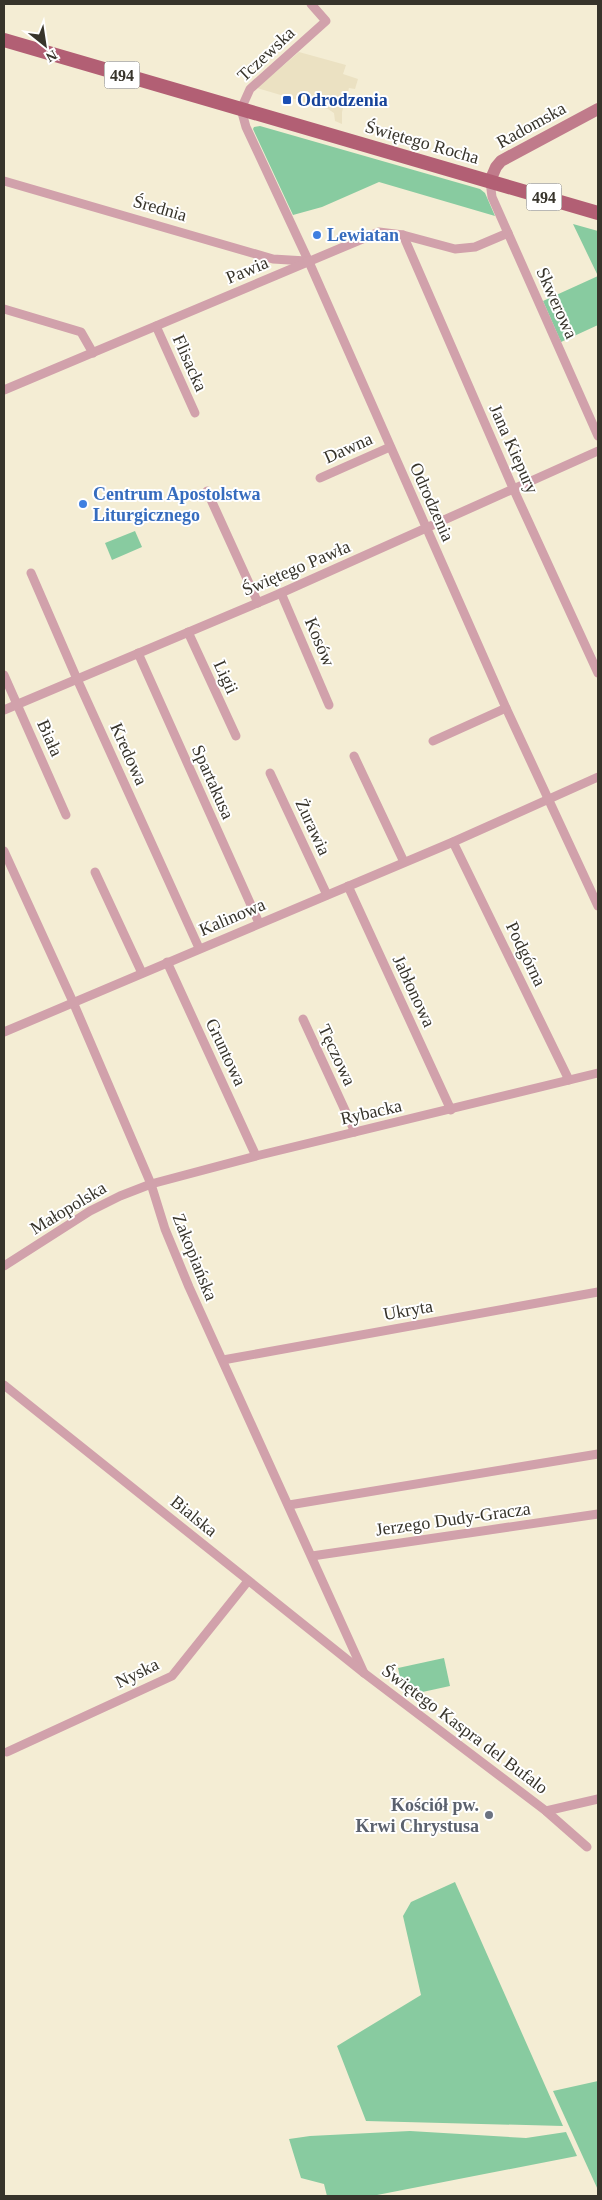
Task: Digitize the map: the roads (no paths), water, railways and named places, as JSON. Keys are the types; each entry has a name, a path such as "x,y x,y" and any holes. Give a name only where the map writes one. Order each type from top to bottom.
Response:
{"main road":[{"name":"Świętego Rocha","path":"4,40 598,212"}],"street":[{"name":"Tczewska","path":"241,109 250,89 326,21 311,4"},
{"name":"Odrodzenia","path":"241,109 246,127 506,708 598,906"},
{"name":"Radomska","path":"490,181 496,167 502,161 598,109"},
{"name":"Średnia","path":"4,181 273,259 308,262"},
{"name":"Skwerowa","path":"490,181 492,197 598,436"},
{"name":"Pawia","path":"4,390 379,232 403,235 454,249 475,248 508,233"},
{"name":"Jana Kiepury","path":"403,235 598,674"},
{"path":"4,309 81,332 93,353"},
{"name":"Flisacka","path":"156,326 195,414"},
{"name":"Dawna","path":"320,478 390,447"},
{"name":"Świętego Pawła","path":"4,710 281,593 598,451"},
{"path":"208,491 258,603"},
{"name":"Kredowa","path":"31,573 199,948"},
{"name":"Kosów","path":"281,593 330,705"},
{"name":"Ligii","path":"188,632 236,736"},
{"name":"Spartakusa","path":"138,653 259,923"},
{"name":"Biała","path":"4,675 66,815"},
{"path":"432,740 506,708"},
{"path":"354,756 404,862"},
{"name":"Żurawia","path":"270,773 326,895"},
{"name":"Kalinowa","path":"4,1032 453,842 598,777"},
{"name":"Podgórna","path":"453,842 569,1080"},
{"name":"Zakopiańska","path":"4,851 73,1002 151,1184 159,1212 189,1287 224,1360 364,1673"},
{"path":"95,872 142,973"},
{"name":"Jabłonowa","path":"348,886 451,1110"},
{"name":"Gruntowa","path":"167,962 256,1156"},
{"name":"Tęczowa","path":"303,1019 355,1132"},
{"name":"Rybacka","path":"151,1184 256,1156 598,1074"},
{"name":"Małopolska","path":"4,1266 90,1211 120,1196 151,1184"},
{"name":"Ukryta","path":"224,1360 598,1292"},
{"name":"Bialska","path":"4,1385 364,1673"},
{"path":"289,1505 598,1454"},
{"name":"Jerzego Dudy-Gracza","path":"312,1556 598,1514"},
{"name":"Nyska","path":"7,1752 172,1676 248,1581"},
{"name":"Świętego Kaspra del Bufalo","path":"364,1673 546,1811 587,1847"},
{"name":"Świętego Kaspra del Bufalo","path":"546,1811 598,1800"}],"place":[{"name":"Odrodzenia","path":"287,100"},
{"name":"Lewiatan","path":"317,235"},
{"name":"Centrum Apostolstwa Liturgicznego","path":"83,504"},
{"name":"Kościół pw. Krwi Chrystusa","path":"489,1815"}]}
